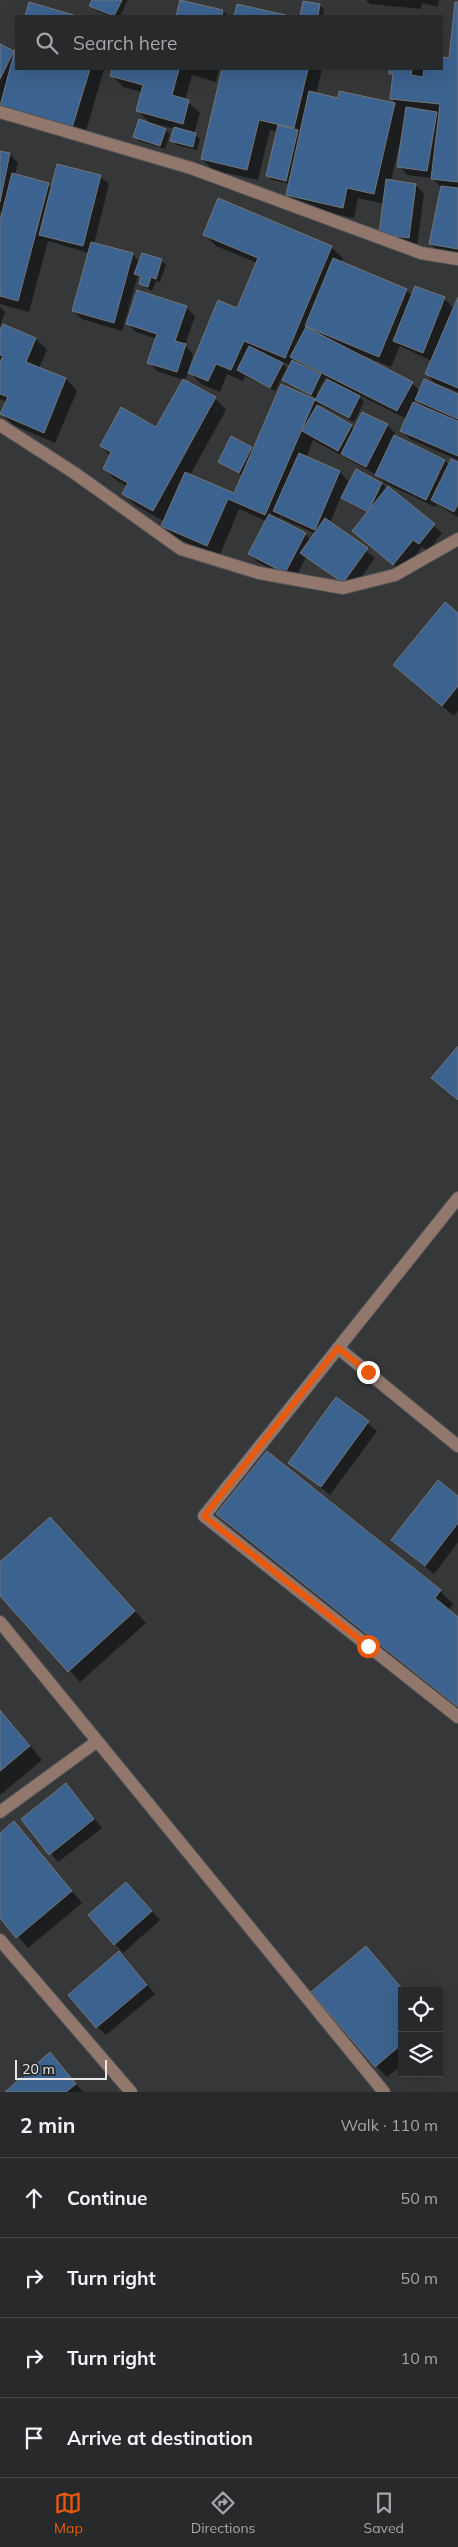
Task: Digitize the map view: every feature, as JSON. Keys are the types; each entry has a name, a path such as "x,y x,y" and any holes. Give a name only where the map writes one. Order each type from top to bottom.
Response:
{"street":[{"path":"0,112 191,168 420,253 458,259"},
{"path":"0,425 74,472 181,549 259,573 343,588 395,575 458,539"},
{"path":"458,1198 204,1516 458,1717"},
{"path":"338,1348 458,1446"},
{"path":"0,1622 96,1742 384,2092"},
{"path":"0,1812 96,1742"},
{"path":"0,1940 131,2092"}],"building":[{"path":"92,0 122,0 114,15 89,6"},
{"path":"180,0 223,10 222,15 176,15"},
{"path":"303,1 320,4 318,15 300,15"},
{"path":"29,2 74,15 25,15"},
{"path":"455,2 458,2 458,182 431,179 440,104 390,99 393,74 389,74 389,70 412,70 411,75 423,77 424,70 443,70 443,57 449,58"},
{"path":"237,4 286,15 234,15"},
{"path":"0,44 14,51 0,79"},
{"path":"15,50 15,70 90,70 72,128 0,106"},
{"path":"112,70 179,70 172,95 189,100 183,124 136,111 143,85 110,76"},
{"path":"222,70 308,70 294,128 259,120 247,170 201,159"},
{"path":"309,91 338,98 339,91 395,103 374,194 347,188 343,208 286,195"},
{"path":"406,107 437,112 427,171 397,167"},
{"path":"139,119 166,129 160,146 133,137"},
{"path":"278,125 298,130 286,181 266,176"},
{"path":"174,127 196,133 193,147 170,141"},
{"path":"0,151 10,153 0,202"},
{"path":"57,164 101,175 83,246 39,235"},
{"path":"12,173 49,183 18,301 0,296 0,221"},
{"path":"386,179 416,184 409,238 379,234"},
{"path":"441,186 458,188 458,249 429,244"},
{"path":"218,198 332,246 285,358 244,341 231,370 216,364 208,381 188,373 218,300 237,308 258,258 203,235"},
{"path":"91,242 133,253 114,323 72,311"},
{"path":"142,253 162,259 156,279 151,277 148,287 139,284 141,276 134,274"},
{"path":"333,258 407,289 379,357 305,326"},
{"path":"415,286 445,297 423,353 393,341"},
{"path":"137,290 187,306 175,341 186,344 177,372 147,363 157,334 126,324"},
{"path":"458,297 458,388 425,374"},
{"path":"3,324 36,338 26,362 66,378 44,433 0,414 8,397 0,394 0,363 3,356 0,355 0,330"},
{"path":"306,327 413,382 397,411 290,357"},
{"path":"249,346 283,363 270,388 237,370"},
{"path":"292,360 321,374 311,395 282,380"},
{"path":"183,379 216,397 153,511 122,494 128,483 103,469 111,452 100,446 121,407 156,427"},
{"path":"327,379 360,396 349,418 315,400"},
{"path":"424,379 458,394 458,419 415,400"},
{"path":"281,384 315,399 265,515 228,499 207,546 161,526 185,472 234,493"},
{"path":"413,402 458,421 458,456 400,431"},
{"path":"317,405 352,425 338,451 302,431"},
{"path":"362,412 388,424 366,467 341,454"},
{"path":"394,435 445,460 426,500 375,475"},
{"path":"231,436 252,447 239,473 218,462"},
{"path":"299,453 340,471 315,530 273,511"},
{"path":"451,459 458,462 458,504 454,512 431,500"},
{"path":"356,469 382,483 368,512 341,498"},
{"path":"388,486 435,524 419,544 413,540 393,565 352,531"},
{"path":"269,514 306,533 285,573 248,554"},
{"path":"325,518 368,548 343,583 300,553"},
{"path":"445,602 458,613 458,686 442,706 393,665"},
{"path":"458,1046 458,1100 431,1078"},
{"path":"336,1397 369,1421 321,1487 288,1463"},
{"path":"267,1451 441,1590 435,1598 458,1617 458,1707 216,1514"},
{"path":"438,1480 458,1496 458,1523 425,1566 391,1540"},
{"path":"50,1517 135,1611 68,1672 0,1596 0,1562"},
{"path":"0,1710 30,1746 0,1771"},
{"path":"66,1783 94,1819 49,1855 21,1819"},
{"path":"14,1821 72,1891 16,1938 0,1918 0,1833"},
{"path":"126,1882 152,1911 114,1945 88,1915"},
{"path":"366,1946 401,1987 398,1987 398,2047 375,2067 311,1992"},
{"path":"119,1951 147,1985 96,2028 68,1995"},
{"path":"50,2052 76,2084 66,2092 5,2092"}],"route":[{"path":"368,1372 338,1348 204,1516 368,1646"}]}
